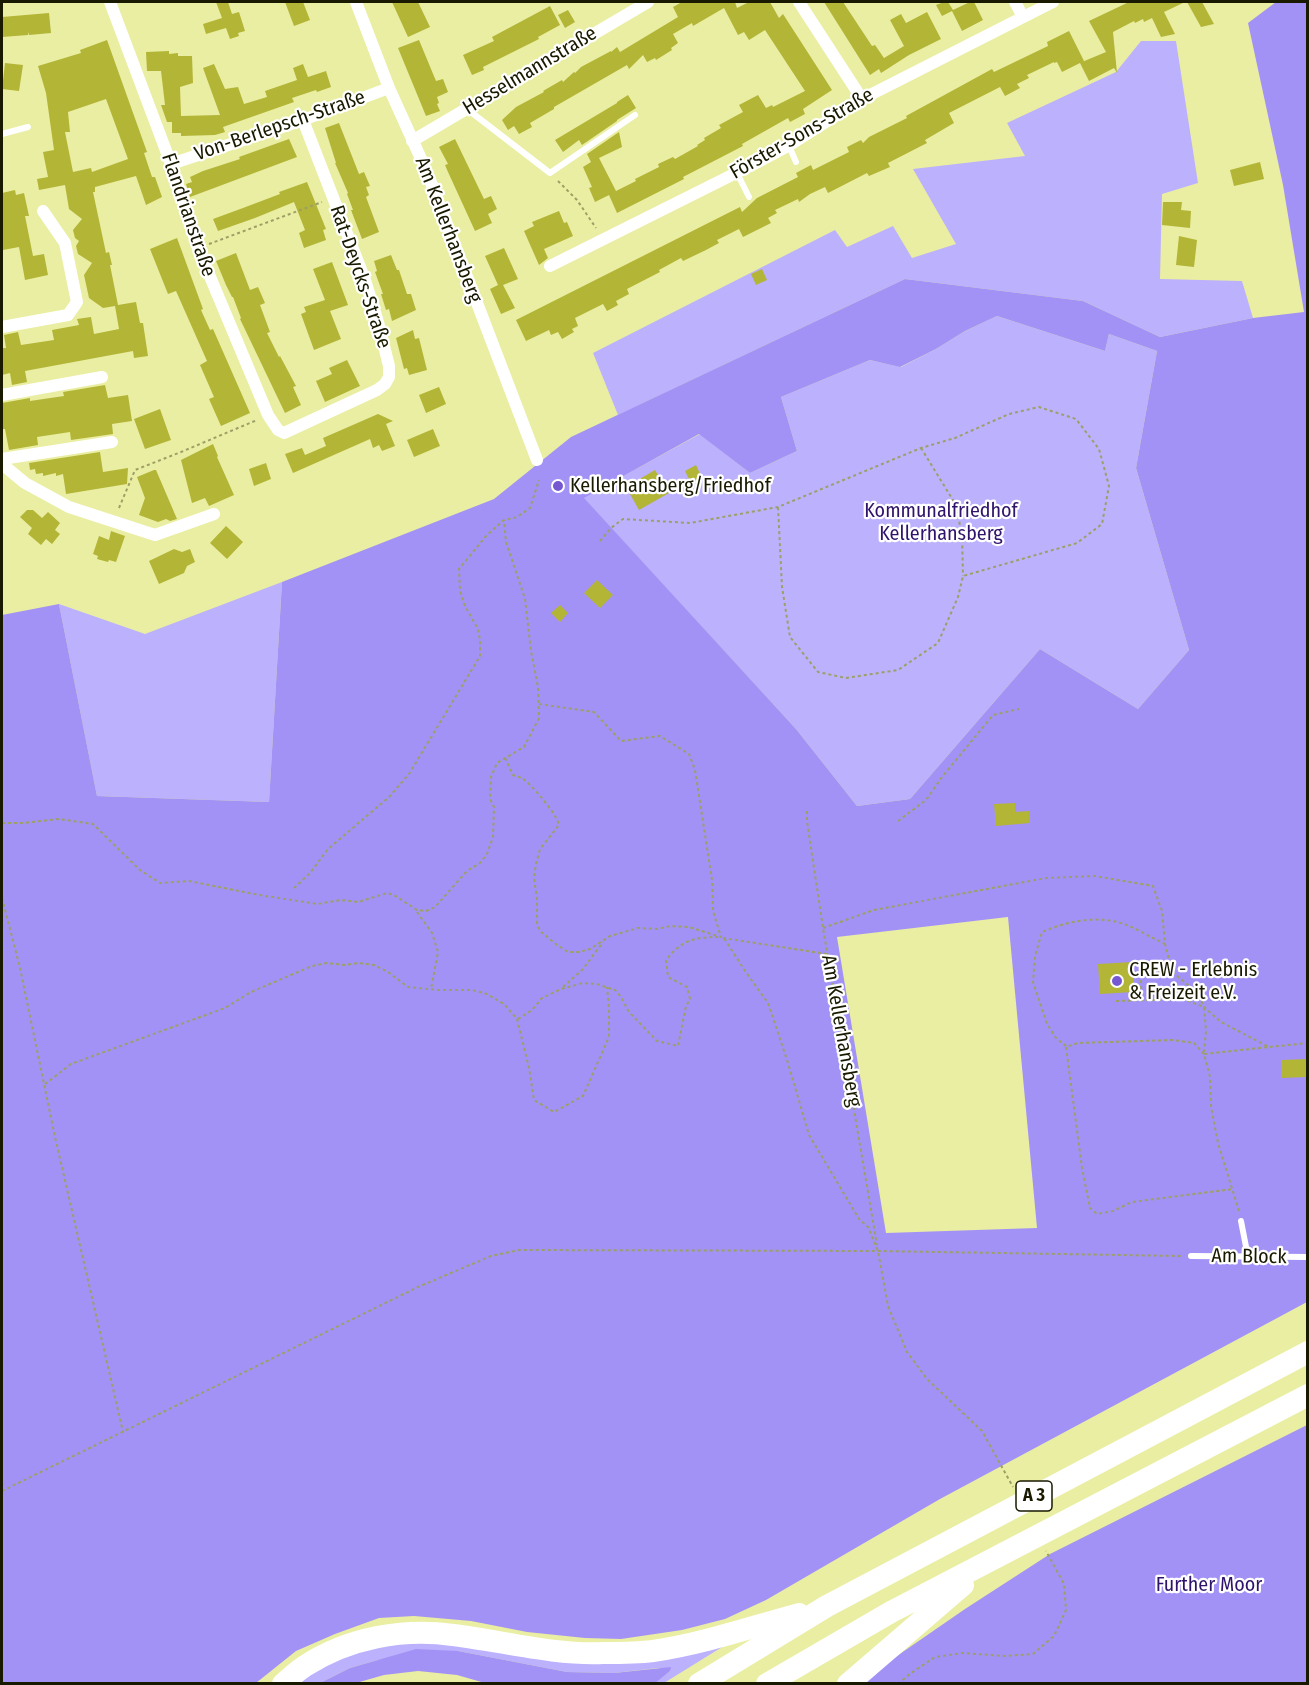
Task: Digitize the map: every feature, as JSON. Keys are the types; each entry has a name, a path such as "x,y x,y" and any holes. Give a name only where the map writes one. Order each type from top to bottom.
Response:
{"highway":[{"name":"A 3","path":"699,1683 826,1606 1308,1352"},
{"name":"A 3","path":"767,1683 891,1612 1308,1395"},
{"path":"848,1683 996,1557"},
{"path":"283,1683 304,1666 357,1641 402,1633 452,1634 549,1651 599,1653 652,1651 725,1635 826,1606"}],"street":[{"name":"Flandrianstraße","path":"110,2 171,164 198,248 271,420"},
{"name":"Am Kellerhansberg","path":"356,2 389,88 427,172 537,460"},
{"name":"Hesselmannstraße","path":"412,141 648,2"},
{"path":"799,2 862,99"},
{"path":"1015,2 1023,17"},
{"name":"Förster-Sons-Straße","path":"550,266 788,146 862,99 1053,2"},
{"name":"Von-Berlepsch-Straße","path":"171,164 303,120 389,88"},
{"name":"Rat-Deycks-Straße","path":"271,420 278,430 284,433 291,431 377,390 385,384 389,377 389,366 378,322 364,280 303,120"},
{"path":"2,327 68,315 77,302 65,243 43,211"},
{"path":"2,395 102,377"},
{"path":"2,459 112,442"},
{"path":"2,464 25,483 69,507 155,535 214,514"}],"lane":[{"path":"467,109 550,173 634,115"},
{"path":"2,134 28,127"},
{"path":"788,146 796,162"},
{"path":"736,172 749,197"},
{"path":"1242,1221 1248,1257"},
{"name":"Am Block","path":"1191,1256 1308,1257"}],"path":[{"path":"550,173 577,200 599,233 601,240"},
{"path":"198,248 333,198"},
{"path":"600,542 611,528 623,519 690,523 778,507 921,448 955,438 1009,414 1039,407 1076,419 1099,449 1108,486 1102,524 1077,543 963,576"},
{"path":"112,522 135,470 213,439 271,420"},
{"path":"778,507 782,587 790,637 818,672 846,678 898,670 938,643 958,597 963,576 962,537 956,505 921,448"},
{"path":"294,888 310,873 328,849 389,797 409,774 468,677 480,656 480,640 478,629 465,606 460,591 459,569 486,536 504,520 517,517 530,508 539,480"},
{"path":"417,910 426,911 435,907 467,871 480,863 487,854 494,837 494,807 490,799 491,777 497,764 524,747 539,718 538,687 525,599 506,542 504,520"},
{"path":"539,704 594,712 621,741 660,735 689,754 696,770 712,880 713,911 723,938 768,1003 809,1135 859,1218 868,1227 878,1251 888,1306 907,1352 927,1379 982,1431 993,1448"},
{"path":"898,821 926,800 993,715 1019,709"},
{"path":"505,758 513,775 528,783 557,818 558,825 540,849 536,864 534,878 537,923 540,931 568,951 579,952 590,949 610,936 638,928 689,927 723,938"},
{"name":"Am Kellerhansberg","path":"807,811 827,954 878,1251"},
{"path":"2,823 59,819 93,824 140,870 160,883 189,881 318,904 341,900 358,902 387,893 394,895 417,910 432,933 438,952 431,989"},
{"path":"823,928 874,910 1046,878 1095,876 1153,886 1162,911 1170,971"},
{"path":"2,898 20,969 55,1137 123,1432"},
{"path":"1165,944 1118,922 1087,919 1061,924 1042,932 1035,956 1033,982 1047,1024 1056,1038 1066,1047 1082,1168 1090,1208 1097,1214 1113,1211 1132,1202 1233,1189"},
{"path":"517,1019 532,1010 542,998 561,989 583,983 597,984 615,990 629,1012 657,1041 678,1046 686,1006 690,999 687,987 668,977 666,960 680,944 688,940 716,937 827,954"},
{"path":"561,989 583,969 605,939"},
{"path":"45,1084 71,1064 225,1008 251,992 312,966 327,963 345,965 358,963 374,965 408,987 472,990 487,993 504,1004 517,1019 534,1100 554,1112 583,1096 609,1036 607,987"},
{"path":"1142,1001 1138,971 1170,971 1198,993 1204,1007 1206,1030 1204,1054 1210,1077 1211,1107 1218,1143 1242,1221"},
{"path":"1116,1001 1183,999 1204,1007 1221,1022 1269,1047"},
{"path":"1066,1047 1078,1043 1173,1040 1194,1043 1204,1054"},
{"path":"1204,1054 1308,1043"},
{"path":"2,1491 418,1287 491,1256 519,1250 878,1251 1191,1256"},
{"path":"898,1683 935,1657 963,1653 1005,1656 1034,1654 1054,1636 1066,1610 1064,1584"}],"green space":[{"path":"1276,2 1307,2 1307,1302 940,1499 766,1600 725,1619 682,1630 621,1639 527,1632 471,1621 414,1616 379,1618 296,1651 256,1683 2,1684 2,615 59,604 97,796 269,802 282,582 494,499 571,437 905,279 1083,301 1160,337 1253,318 1304,312 1283,185 1248,23","holes":["997,316 1105,351 1109,334 1157,351 1136,468 1189,650 1138,709 1040,649 910,799 857,806 796,729 584,498 699,434 750,473 797,451 781,397 870,360 900,367","1008,917 1037,1228 886,1233 837,937"]},
{"path":"1141,41 1176,41 1198,183 1162,194 1160,279 1242,281 1253,318 1160,337 1083,301 905,279 618,415 593,353 835,230 847,247 893,226 912,258 956,244 913,169 1025,156 1007,123 1116,72"},
{"name":"Kommunalfriedhof Kellerhansberg","path":"997,316 1105,351 1109,334 1157,351 1136,468 1189,650 1138,709 1040,649 910,799 857,806 796,729 583,498 700,434 750,473 797,451 781,397 870,360 901,367"},
{"path":"282,582 269,802 97,796 59,604 145,634"},
{"name":"Further Moor","path":"1307,1425 1307,1683 863,1684 881,1667 1050,1554"},
{"path":"397,1642 727,1644 664,1683 654,1683 670,1671 658,1668 614,1673 567,1672 458,1651 378,1660 350,1668 320,1683 294,1684 335,1659"},
{"path":"416,1649 458,1651 567,1672 614,1673 671,1667 670,1671 654,1684 485,1683 457,1675 418,1671 384,1675 356,1683 320,1683 350,1668"}],"building":[{"path":"216,2 228,2 232,14 239,12 245,31 238,33 239,36 230,39 226,28 206,34 203,24 222,18"},
{"path":"285,2 303,2 310,20 294,26"},
{"path":"392,2 418,2 430,27 408,37"},
{"path":"682,2 735,2 737,8 749,2 770,2 779,18 783,14 832,90 803,109 805,114 790,122 788,118 742,144 743,146 683,177 684,179 617,213 609,195 595,202 589,188 592,187 583,167 591,162 587,154 619,132 622,147 599,158 616,191 659,167 658,164 673,157 675,159 698,146 705,140 704,138 721,128 719,125 743,112 739,105 758,95 766,108 772,105 773,107 805,91 765,30 749,40 744,32 738,35 724,8 693,26 692,23 673,34 678,43 671,48 672,50 656,60 655,58 647,62 643,55 629,69 627,65 554,107 530,123 532,127 519,134 514,126 508,130 502,120 516,107 562,80 563,82 581,67 617,47 620,52 678,17 673,7"},
{"path":"824,2 843,2 872,46 875,45 884,58 904,46 890,20 901,14 906,23 927,12 941,39 909,55 881,73 879,69 870,75"},
{"path":"948,2 953,10 974,2 983,20 962,31 952,11 942,16 936,5"},
{"path":"1129,2 1185,2 1164,12 1175,34 1161,37 1152,18 1144,22 1143,19 1135,23 1134,21 1113,32 1117,73 1114,68 1089,81 1080,63 1062,72 1057,62 1054,62 1027,75 1029,78 1017,84 1020,88 1005,96 1000,87 949,113 954,123 925,140 927,143 888,163 890,167 869,176 867,173 828,193 825,187 799,202 798,199 775,210 777,213 768,218 771,223 743,237 739,229 717,240 719,243 706,250 683,261 681,258 627,289 629,294 616,301 618,305 607,311 603,304 575,318 578,326 572,329 574,332 562,339 558,332 551,335 549,330 526,341 516,320 740,207 742,212 757,198 798,177 796,173 811,165 813,170 849,152 847,147 861,140 863,143 869,137 992,69 994,72 1048,46 1047,42 1069,31 1084,61 1082,62 1106,52 1089,21"},
{"path":"1187,2 1202,2 1214,24 1201,27"},
{"path":"550,6 560,25 472,75 463,55 494,41 492,37"},
{"path":"568,10 575,22 565,28 558,15"},
{"path":"49,13 51,33 29,35 28,32 28,35 2,37 2,17"},
{"path":"107,40 147,152 144,153 152,177 155,177 162,197 146,205 136,176 95,187 95,192 93,192 106,253 109,252 112,265 110,265 118,305 136,302 140,323 143,323 148,356 134,358 133,351 25,371 27,382 12,385 10,373 2,375 2,348 6,348 4,335 18,332 21,345 54,340 52,330 79,325 77,319 91,317 94,334 119,329 115,306 103,308 89,298 84,275 92,263 78,254 76,246 79,241 75,238 73,230 82,219 69,209 65,185 39,190 37,179 48,177 43,152 54,150 46,93 38,66 81,53 80,50","holes":["106,99 128,159 92,172 91,168 73,172 65,132 70,132 68,112"]},
{"path":"419,40 436,81 443,79 448,92 437,97 440,111 426,116 398,48"},
{"path":"169,51 169,54 178,53 178,56 192,56 193,83 180,87 181,116 220,115 203,68 214,64 225,89 238,87 244,104 267,97 265,91 297,80 293,68 303,64 308,77 326,71 331,87 292,98 294,102 223,127 225,132 215,135 181,136 181,133 172,133 172,122 167,122 161,105 165,105 161,71 147,71 146,52"},
{"path":"5,63 23,65 19,91 2,89"},
{"path":"628,95 636,108 582,145 579,140 563,152 555,140"},
{"path":"339,123 359,174 364,172 370,186 366,187 369,195 366,197 379,232 362,239 325,128"},
{"path":"289,139 297,157 190,197 186,184 192,182 190,177"},
{"path":"455,139 484,199 491,196 497,209 488,214 492,223 475,231 439,147"},
{"path":"1260,162 1264,179 1234,186 1230,170"},
{"path":"307,182 326,229 323,230 326,240 304,248 299,233 305,230 294,202 218,231 213,219"},
{"path":"15,190 16,195 24,193 29,216 25,216 33,256 44,254 48,275 25,280 19,247 3,250 2,193"},
{"path":"1163,202 1182,202 1181,210 1191,211 1190,228 1162,225"},
{"path":"559,211 573,236 544,249 548,258 539,265 524,231 534,226 532,222"},
{"path":"1179,236 1197,240 1194,267 1176,265"},
{"path":"177,238 203,309 201,310 210,330 213,329 250,413 221,426 209,399 214,397 200,365 207,361 176,291 168,294 150,249"},
{"path":"504,248 518,279 503,285 515,308 501,314 490,289 498,285 485,256"},
{"path":"236,253 250,290 258,287 265,303 260,305 270,332 267,333 296,386 293,387 301,405 285,413 240,319 233,297 216,261"},
{"path":"391,255 407,294 411,294 416,310 392,321 381,294 383,294 375,272 377,271 374,261"},
{"path":"332,262 348,305 330,311 341,339 314,350 301,314 306,312 304,307 325,300 313,269"},
{"path":"762,269 767,280 756,285 751,274"},
{"path":"413,330 415,339 419,338 427,370 409,375 407,368 404,369 396,338"},
{"path":"347,360 360,386 325,402 316,381 332,374 329,368"},
{"path":"105,385 108,398 128,395 132,421 112,424 113,434 71,440 70,432 37,437 38,445 9,450 5,429 2,429 2,403 30,398 30,401 64,396 63,392"},
{"path":"439,387 446,404 426,413 419,395"},
{"path":"160,409 171,440 145,449 134,419"},
{"path":"378,414 393,421 386,424 395,446 382,451 379,445 373,448 370,439 293,473 285,454 302,448 305,455 326,446 323,438"},
{"path":"433,429 440,446 414,457 407,440"},
{"path":"213,444 234,495 209,506 205,498 192,503 181,460"},
{"path":"100,452 103,472 128,468 127,484 66,494 63,474 43,476 43,473 36,474 35,469 30,470 29,463"},
{"path":"266,463 271,479 254,486 249,469"},
{"path":"696,465 702,478 691,483 685,471"},
{"path":"156,470 177,519 158,522 139,515 145,498 137,477"},
{"path":"655,470 669,493 639,510 626,487"},
{"path":"27,510 33,510 42,518 48,512 60,523 55,530 60,534 52,544 46,539 41,545 28,534 32,528 20,517"},
{"path":"226,526 243,542 227,559 210,543"},
{"path":"111,531 125,536 116,562 97,559 98,556 93,554 99,536 109,540"},
{"path":"174,549 182,552 190,549 195,562 187,566 184,573 159,584 149,561"},
{"path":"597,580 613,595 600,608 584,593"},
{"path":"560,605 568,613 560,622 551,613"},
{"path":"1015,803 1015,812 1029,811 1030,823 996,826 994,804"},
{"name":"CREW - Erlebnis & Freizeit e.V.","path":"1132,962 1134,992 1100,994 1098,964"},
{"path":"1308,1059 1308,1077 1281,1078 1281,1060"}],"place":[{"name":"Kellerhansberg/Friedhof","path":"558,486"},
{"name":"CREW - Erlebnis & Freizeit e.V.","path":"1117,981"}]}
